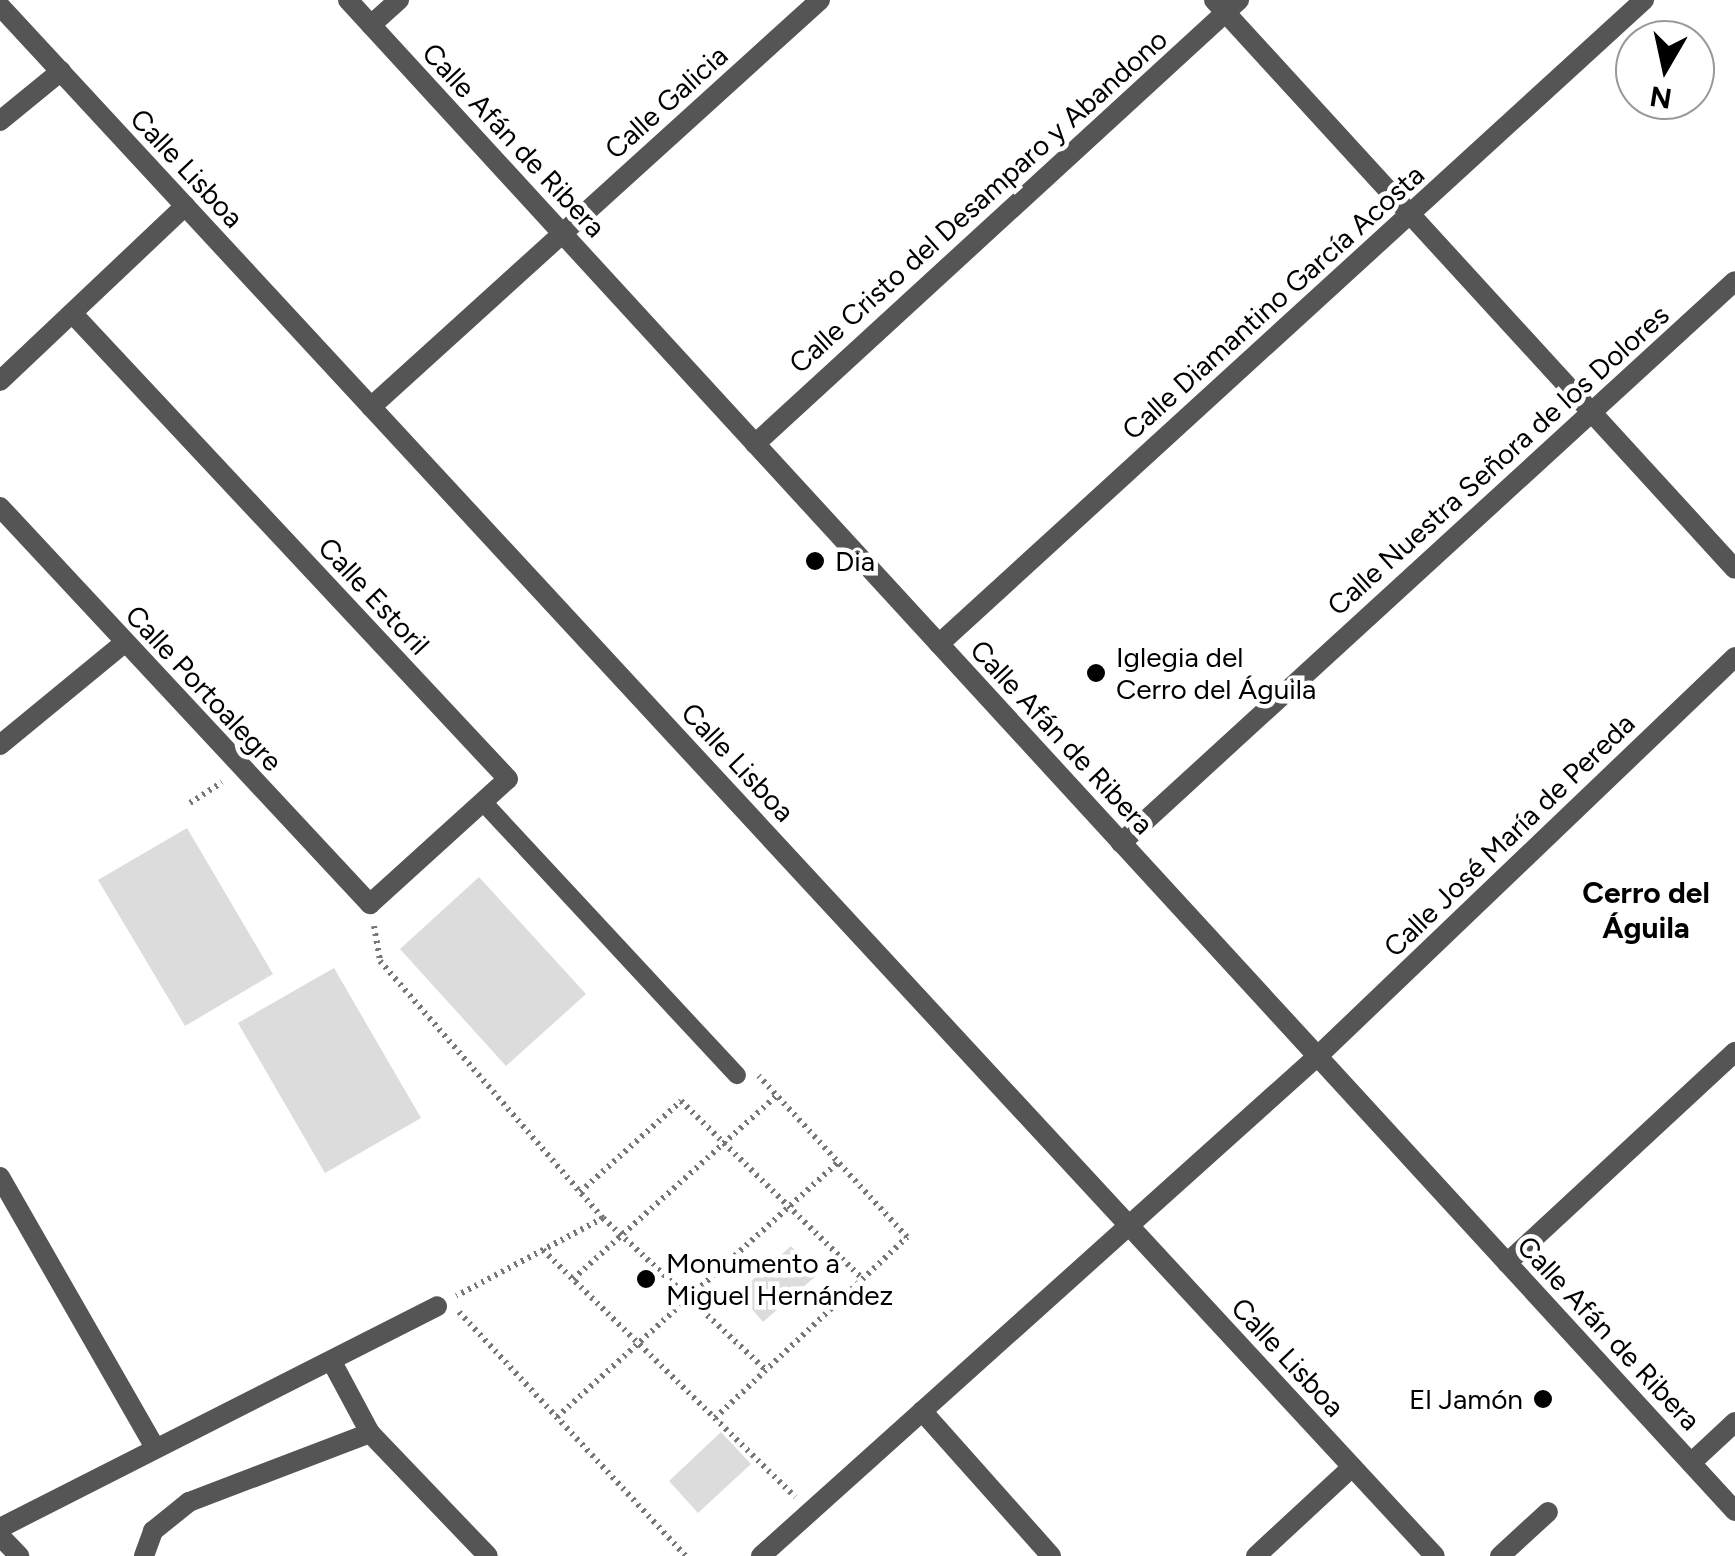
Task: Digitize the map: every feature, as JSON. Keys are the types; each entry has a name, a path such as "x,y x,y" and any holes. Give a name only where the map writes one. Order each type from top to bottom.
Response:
{"street":[{"name":"Calle Afán de Ribera","path":"348,0 1121,843 1320,1053 1735,1511"},
{"path":"371,25 399,0"},
{"name":"Calle Galicia","path":"371,407 820,0"},
{"name":"Calle Diamantino García Acosta","path":"940,644 1640,1"},
{"path":"1226,4 1410,214 1735,569"},
{"name":"Calle Cristo del Desamparo y Abandono","path":"754,444 1226,4"},
{"name":"Calle Lisboa","path":"0,6 1435,1556"},
{"path":"0,120 60,72"},
{"path":"0,380 185,206"},
{"name":"Calle Nuestra Señora de los Dolores","path":"1121,843 1735,281"},
{"name":"Calle Estoril","path":"72,314 508,779 370,904"},
{"name":"Calle Portoalegre","path":"0,508 370,904"},
{"path":"0,745 124,643"},
{"name":"Calle José María de Pereda","path":"761,1556 1320,1053 1735,657"},
{"path":"1507,1263 1735,1052"},
{"path":"0,1177 154,1444"},
{"path":"0,1528 154,1444 332,1362 437,1306"},
{"path":"332,1362 370,1433 488,1556"},
{"path":"922,1411 1051,1556"},
{"path":"1691,1463 1735,1422"},
{"path":"144,1556 153,1532 188,1502 370,1433"},
{"path":"1256,1556 1352,1467"},
{"path":"1500,1556 1548,1512"},
{"path":"0,1536 19,1556"}],"lane":[{"path":"482,802 742,1069"}],"path":[{"path":"190,803 242,769"},
{"path":"370,904 380,961 603,1218 766,1370"},
{"path":"716,1418 907,1237 776,1096 742,1069"},
{"path":"573,1279 776,1096"},
{"path":"580,1192 680,1100 863,1279"},
{"path":"556,1416 838,1162"},
{"path":"603,1218 448,1300 686,1556"},
{"path":"542,1250 810,1512"}],"shaded area":[{"path":"187,828 273,974 185,1026 98,880"},
{"path":"479,877 586,994 506,1066 400,949"},
{"path":"334,968 421,1118 325,1173 238,1023"},
{"path":"791,1246 817,1275 763,1322 738,1293"},
{"path":"721,1432 751,1464 698,1513 669,1481"}],"place":[{"name":"Dia","path":"815,561"},
{"name":"Iglegia del Cerro del Águila","path":"1096,673"},
{"name":"Monumento a Miguel Hernández","path":"646,1279"},
{"name":"El Jamón","path":"1543,1399"}],"district":[{"name":"Cerro del Águila","path":"1646,910"}]}
